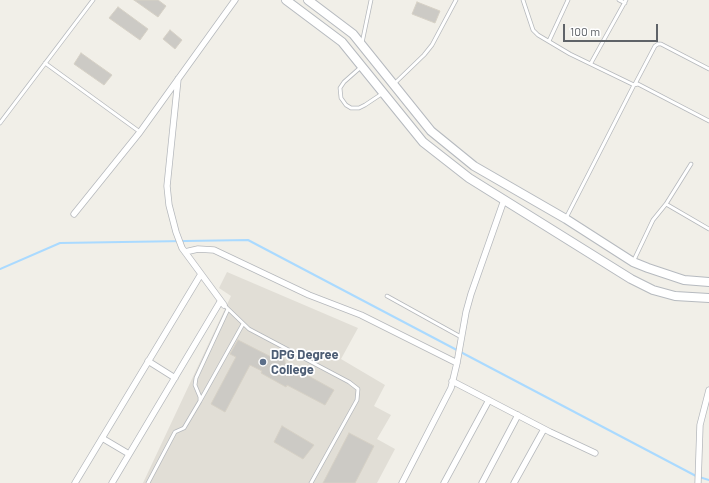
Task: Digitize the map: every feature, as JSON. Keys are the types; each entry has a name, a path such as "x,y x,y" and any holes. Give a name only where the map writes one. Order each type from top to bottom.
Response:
{"main road":[{"path":"286,0 342,42 423,142 469,178 631,279 653,290 675,296 709,298"},
{"path":"308,0 353,34 431,131 474,166 566,219 633,262 684,280 709,282"},
{"path":"396,109 406,100"}],"street":[{"path":"74,214 140,132 235,0"},
{"path":"112,483 175,378 224,305 184,250 176,232 169,205 167,186 178,79"},
{"path":"402,483 444,402 452,381 471,294 504,200"},
{"path":"184,250 214,250 309,295 361,315 457,363"},
{"path":"75,483 201,274"},
{"path":"148,361 175,378"},
{"path":"452,381 544,429 595,452"},
{"path":"698,483 700,425 709,390"},
{"path":"444,483 489,400"},
{"path":"482,483 518,415"},
{"path":"514,483 544,429"},
{"path":"102,438 129,454"}],"lane":[{"path":"0,123 93,0"},
{"path":"361,45 372,0"},
{"path":"393,84 424,55 432,45 456,0"},
{"path":"523,0 533,30 538,35 591,63 634,84 638,84 709,121"},
{"path":"549,41 568,0"},
{"path":"591,63 626,1 619,0"},
{"path":"566,219 634,84 655,46 661,44 709,69"},
{"path":"45,63 140,132"},
{"path":"362,66 344,82 340,88 341,98 346,105 351,108 359,108 383,93"},
{"path":"633,262 651,224 666,204 691,164"},
{"path":"666,204 709,229"},
{"path":"387,296 461,337"},
{"path":"200,401 195,385 196,378 224,305 249,329 349,382 358,390 357,400 311,483"},
{"path":"148,483 175,432 184,428 243,324"}],"shaded area":[{"name":"DPG Degree College","path":"227,272 358,328 341,359 385,385 374,406 391,415 377,439 395,449 377,483 143,483 231,296 219,288"}],"building":[{"path":"134,0 158,0 166,6 158,17"},
{"path":"417,2 440,11 435,23 412,14"},
{"path":"118,7 148,29 140,40 109,18"},
{"path":"170,30 182,40 175,49 163,39"},
{"path":"81,53 112,75 104,85 74,64"},
{"path":"238,340 277,360 278,357 283,357 285,363 334,390 325,405 287,385 286,387 250,365 225,412 211,404 236,357 230,354"},
{"path":"282,426 314,445 303,459 274,442"},
{"path":"349,433 374,446 355,483 323,483"}],"waterway":[{"path":"0,269 60,243 248,240 696,476 709,480"}],"place":[{"name":"DPG Degree College","path":"263,362"}]}
